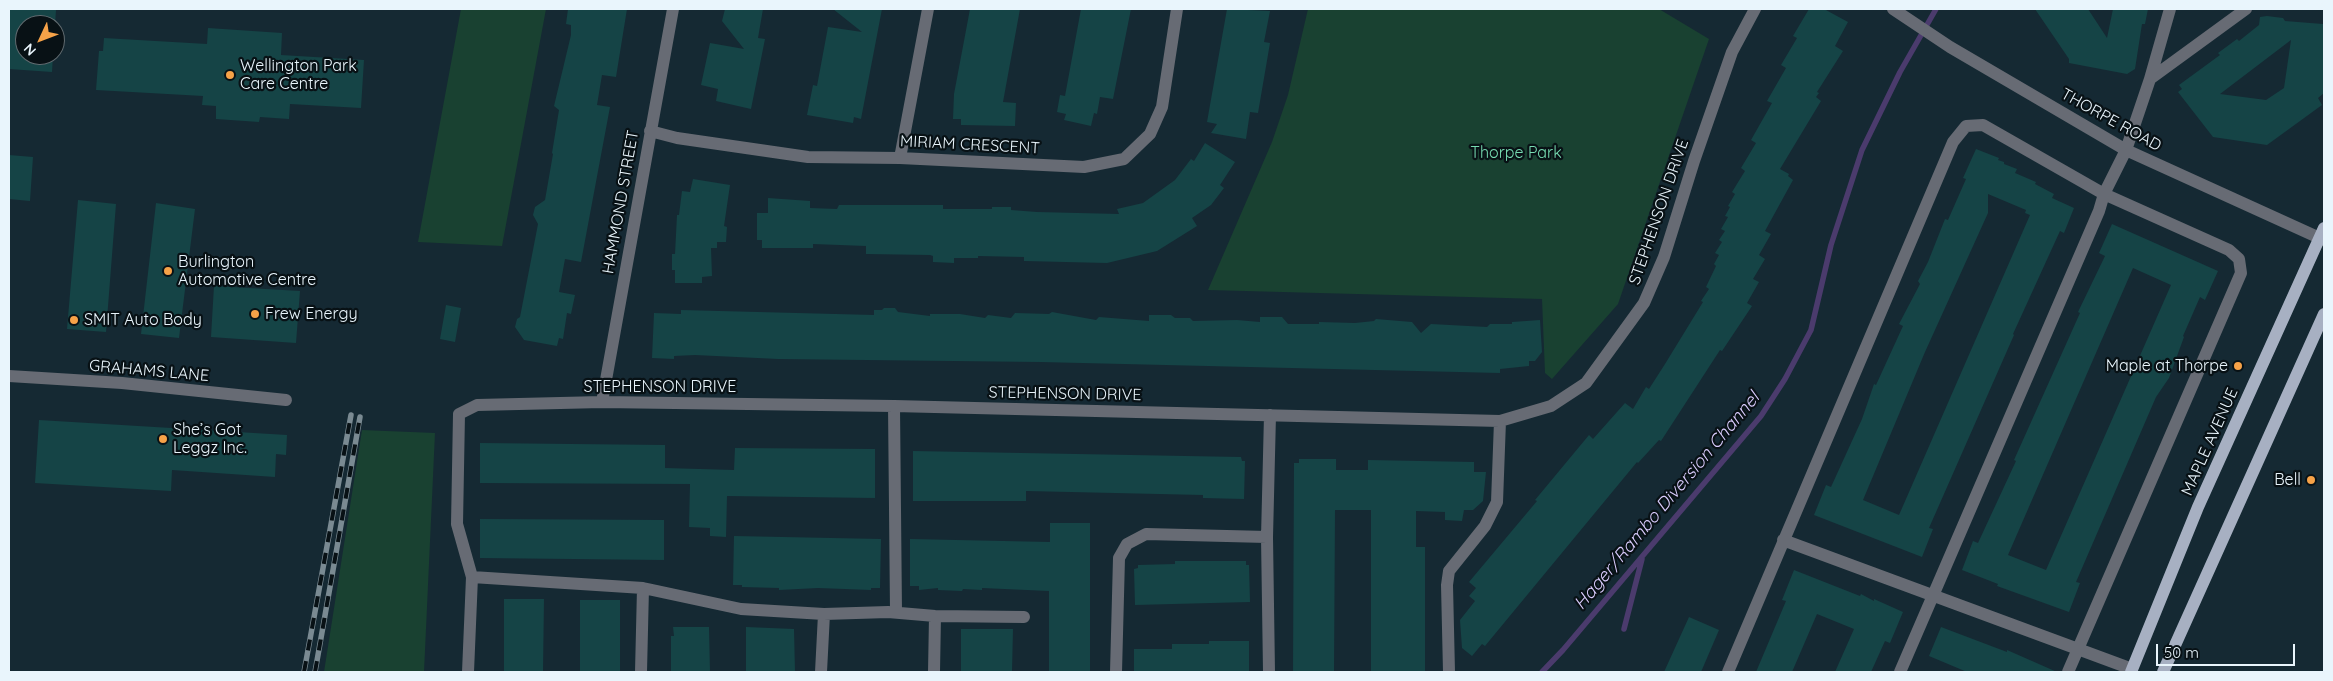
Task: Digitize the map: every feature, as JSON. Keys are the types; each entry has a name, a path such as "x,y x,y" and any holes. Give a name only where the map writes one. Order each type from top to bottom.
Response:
{"main road":[{"name":"MAPLE AVENUE","path":"2131,671 2198,507 2323,235"},
{"path":"2163,672 2324,314"}],"street":[{"name":"HAMMOND STREET","path":"602,402 673,9"},
{"path":"900,158 928,9"},
{"name":"MIRIAM CRESCENT","path":"650,131 677,138 808,157 900,158 1084,167 1124,159 1150,134 1162,107 1177,9"},
{"name":"STEPHENSON DRIVE","path":"472,577 457,524 459,414 477,405 602,402 894,406 1500,421 1551,406 1586,383 1644,303 1664,257 1732,52 1755,9"},
{"name":"THORPE ROAD","path":"1893,9 1950,47 2126,150 2323,235"},
{"path":"1900,672 2104,194 2126,150 2150,79 2170,9"},
{"path":"2150,79 2246,9"},
{"path":"1728,672 1953,142 1966,126 1983,125 2104,194 2229,250 2239,259 2241,273 2068,672"},
{"name":"GRAHAMS LANE","path":"9,376 122,383 286,400"},
{"path":"894,406 896,612"},
{"path":"1269,672 1267,537 1270,415"},
{"path":"1449,672 1447,585 1449,571 1485,526 1497,502 1500,421"},
{"path":"1116,672 1119,558 1127,544 1146,534 1267,537"},
{"path":"1783,540 2131,671"},
{"path":"468,672 472,577 643,588 741,609 824,614 896,612 935,616 1024,617"},
{"path":"641,672 643,588"},
{"path":"822,672 824,614"},
{"path":"934,672 935,616"}],"green space":[{"path":"461,9 546,9 502,246 418,242"},
{"name":"Thorpe Park","path":"1308,9 1659,9 1709,39 1618,304 1552,379 1545,373 1542,299 1208,290 1272,142 1288,95"},
{"path":"362,430 435,433 424,672 324,672"}],"building":[{"path":"9,9 56,10 56,15 15,15 15,65 52,65 52,72 9,69"},
{"path":"568,9 627,9 616,77 602,75 597,105 610,107 581,262 565,259 559,292 575,295 571,314 567,313 563,339 559,338 557,346 524,340 515,327 517,319 520,317 538,224 533,215 535,207 545,200 553,154 559,110 554,106 571,35 571,25 566,24"},
{"path":"725,9 763,9 758,38 765,39 751,109 716,101 718,89 701,85 710,43 744,49 722,21"},
{"path":"833,9 882,9 861,119 854,117 853,123 807,115 813,85 817,86 828,27 862,32"},
{"path":"970,9 1020,9 1003,102 1016,103 1015,126 961,125 961,119 953,119 954,94"},
{"path":"1081,9 1131,9 1113,99 1100,97 1097,114 1094,113 1091,126 1064,120 1066,114 1057,112 1060,95 1065,96"},
{"path":"1227,9 1270,11 1264,42 1270,43 1258,113 1250,112 1246,139 1211,133 1217,124 1207,122"},
{"path":"1809,9 1824,9 1848,22 1835,46 1843,51 1817,92 1819,93 1816,97 1821,101 1780,169 1789,174 1788,176 1793,180 1765,231 1771,234 1759,255 1765,259 1753,279 1759,282 1747,303 1752,306 1722,351 1720,350 1661,441 1659,440 1637,462 1485,646 1482,644 1472,656 1462,648 1460,620 1475,601 1469,596 1476,588 1469,582 1589,435 1593,439 1625,403 1633,409 1646,387 1649,389 1703,302 1701,301 1709,289 1706,287 1719,255 1715,253 1722,242 1719,240 1725,231 1721,229 1728,217 1725,216 1730,207 1728,206 1735,194 1732,192 1745,171 1741,168 1756,143 1751,140 1772,103 1767,101 1786,68 1781,65 1797,38 1793,36"},
{"path":"2035,9 2088,9 2107,38 2113,9 2148,9 2145,24 2142,24 2135,69 2127,74 2069,63 2069,59"},
{"path":"2267,16 2283,18 2285,21 2323,24 2324,93 2318,98 2322,105 2267,145 2213,137 2178,92 2182,89 2179,85 2220,55 2218,53 2237,39 2239,41 2259,25 2260,17","holes":["2291,40 2284,88 2266,100 2220,94"]},
{"name":"Wellington Park Care Centre","path":"208,28 282,33 281,55 364,60 361,108 290,104 289,119 260,117 259,122 216,119 216,106 202,105 203,96 96,90 99,51 103,51 104,38 207,44"},
{"path":"1205,143 1235,162 1220,185 1224,188 1211,205 1192,218 1197,226 1157,251 1107,263 1024,261 1024,257 978,256 978,258 954,258 954,263 933,262 933,256 930,255 866,254 866,246 813,244 813,248 762,248 762,240 757,240 757,213 768,213 768,198 810,201 810,208 837,209 839,205 943,205 943,209 1011,207 1011,210 1037,212 1119,214 1117,209 1143,203 1175,180 1191,159 1194,161"},
{"path":"1976,149 1999,158 1998,160 2004,162 2004,164 2017,169 2015,173 2036,182 2035,184 2054,194 2052,198 2074,208 2064,233 2060,231 2013,334 1929,528 1933,529 1922,557 1814,515 1826,485 1831,487 1862,419 1874,384 1876,385 1903,326 1899,324 1920,284 1918,281 1928,262 1945,219 1948,220 1966,179 1963,178","holes":["1988,194 2026,210 2025,213 2030,215 1899,515 1863,500 1925,352 1988,213"]},
{"path":"9,155 33,157 30,201 9,199"},
{"path":"693,179 730,185 724,226 727,227 726,242 717,242 717,248 711,248 712,276 702,277 702,283 675,283 675,270 672,270 672,254 675,254 677,215 679,215 682,191 690,192"},
{"path":"78,200 116,204 106,332 67,329"},
{"name":"Burlington Automotive Centre","path":"156,203 195,209 179,338 141,334"},
{"path":"2112,224 2218,271 2205,300 2200,297 2183,336 2169,378 2156,397 2076,582 2080,583 2069,612 1997,586 1998,584 1962,570 1973,541 1978,543 2016,461 2014,460 2080,313 2078,312 2105,256 2099,253","holes":["2133,268 2171,285 2046,570 2008,555"]},
{"name":"Frew Energy","path":"214,286 300,291 296,343 211,337"},
{"path":"446,305 461,308 455,342 440,339"},
{"path":"884,308 895,308 898,312 930,316 930,314 960,314 985,318 988,315 1011,318 1015,313 1049,314 1052,312 1096,320 1099,317 1149,321 1149,315 1171,315 1175,318 1190,318 1193,321 1237,320 1260,322 1260,317 1282,317 1288,324 1319,324 1319,322 1355,323 1374,321 1376,319 1412,322 1421,333 1431,324 1487,327 1490,324 1512,324 1512,322 1540,320 1542,352 1535,361 1529,361 1529,366 1500,369 1500,373 1040,362 778,359 695,355 674,356 674,359 652,358 654,313 681,314 681,310 874,315 874,310 882,310"},
{"path":"39,420 287,435 286,455 276,454 275,477 172,470 171,491 35,483"},
{"path":"480,443 665,445 665,468 734,470 735,448 875,449 875,498 727,496 726,537 710,536 710,528 689,527 690,484 480,483"},
{"path":"913,451 1241,457 1242,461 1245,461 1244,499 1203,498 1203,495 1026,491 1026,501 913,501"},
{"path":"1299,459 1336,459 1336,470 1368,470 1368,460 1474,462 1474,472 1486,472 1483,501 1473,510 1464,510 1462,521 1445,520 1445,512 1416,511 1416,547 1425,547 1425,672 1371,672 1371,510 1335,510 1334,672 1293,672 1294,463 1299,463"},
{"path":"480,519 664,520 664,560 480,558"},
{"path":"1050,523 1090,523 1090,672 1049,672 1049,591 982,588 982,590 963,589 962,591 938,590 938,588 919,590 919,586 910,586 910,539 1050,542"},
{"path":"734,536 881,539 880,588 871,588 871,590 818,588 779,590 779,588 733,585"},
{"path":"1175,561 1246,561 1246,565 1249,565 1250,602 1135,605 1134,569 1138,568 1138,565 1175,564"},
{"path":"1794,570 1860,596 1861,594 1874,601 1874,599 1903,612 1890,643 1885,641 1871,672 1835,672 1854,629 1817,614 1792,672 1756,672 1786,601 1782,600"},
{"path":"504,599 544,599 543,672 504,672"},
{"path":"580,600 620,600 620,672 580,672"},
{"path":"1689,617 1719,630 1701,672 1664,672"},
{"path":"673,627 709,627 710,672 671,672 671,636 674,636"},
{"path":"746,627 794,629 795,672 746,672"},
{"path":"1941,627 2007,652 2007,650 2057,672 1967,672 1929,656"},
{"path":"961,629 1013,629 1012,672 961,672"},
{"path":"1209,641 1249,641 1249,672 1134,672 1134,649 1172,649 1172,644 1209,644"}],"waterway":[{"name":"Hager/Rambo Diversion Channel","path":"1542,672 1563,650 1761,416 1785,379 1811,330 1831,245 1862,150 1900,72 1936,9"},
{"path":"1624,629 1642,559"}],"railway":[{"path":"304,672 351,415"},
{"path":"315,672 360,417"}],"place":[{"name":"Wellington Park Care Centre","path":"230,75"},
{"name":"Burlington Automotive Centre","path":"168,271"},
{"name":"Frew Energy","path":"255,314"},
{"name":"SMIT Auto Body","path":"74,320"},
{"name":"Maple at Thorpe","path":"2238,366"},
{"name":"She’s Got Leggz Inc.","path":"163,439"},
{"name":"Bell","path":"2311,480"}]}
